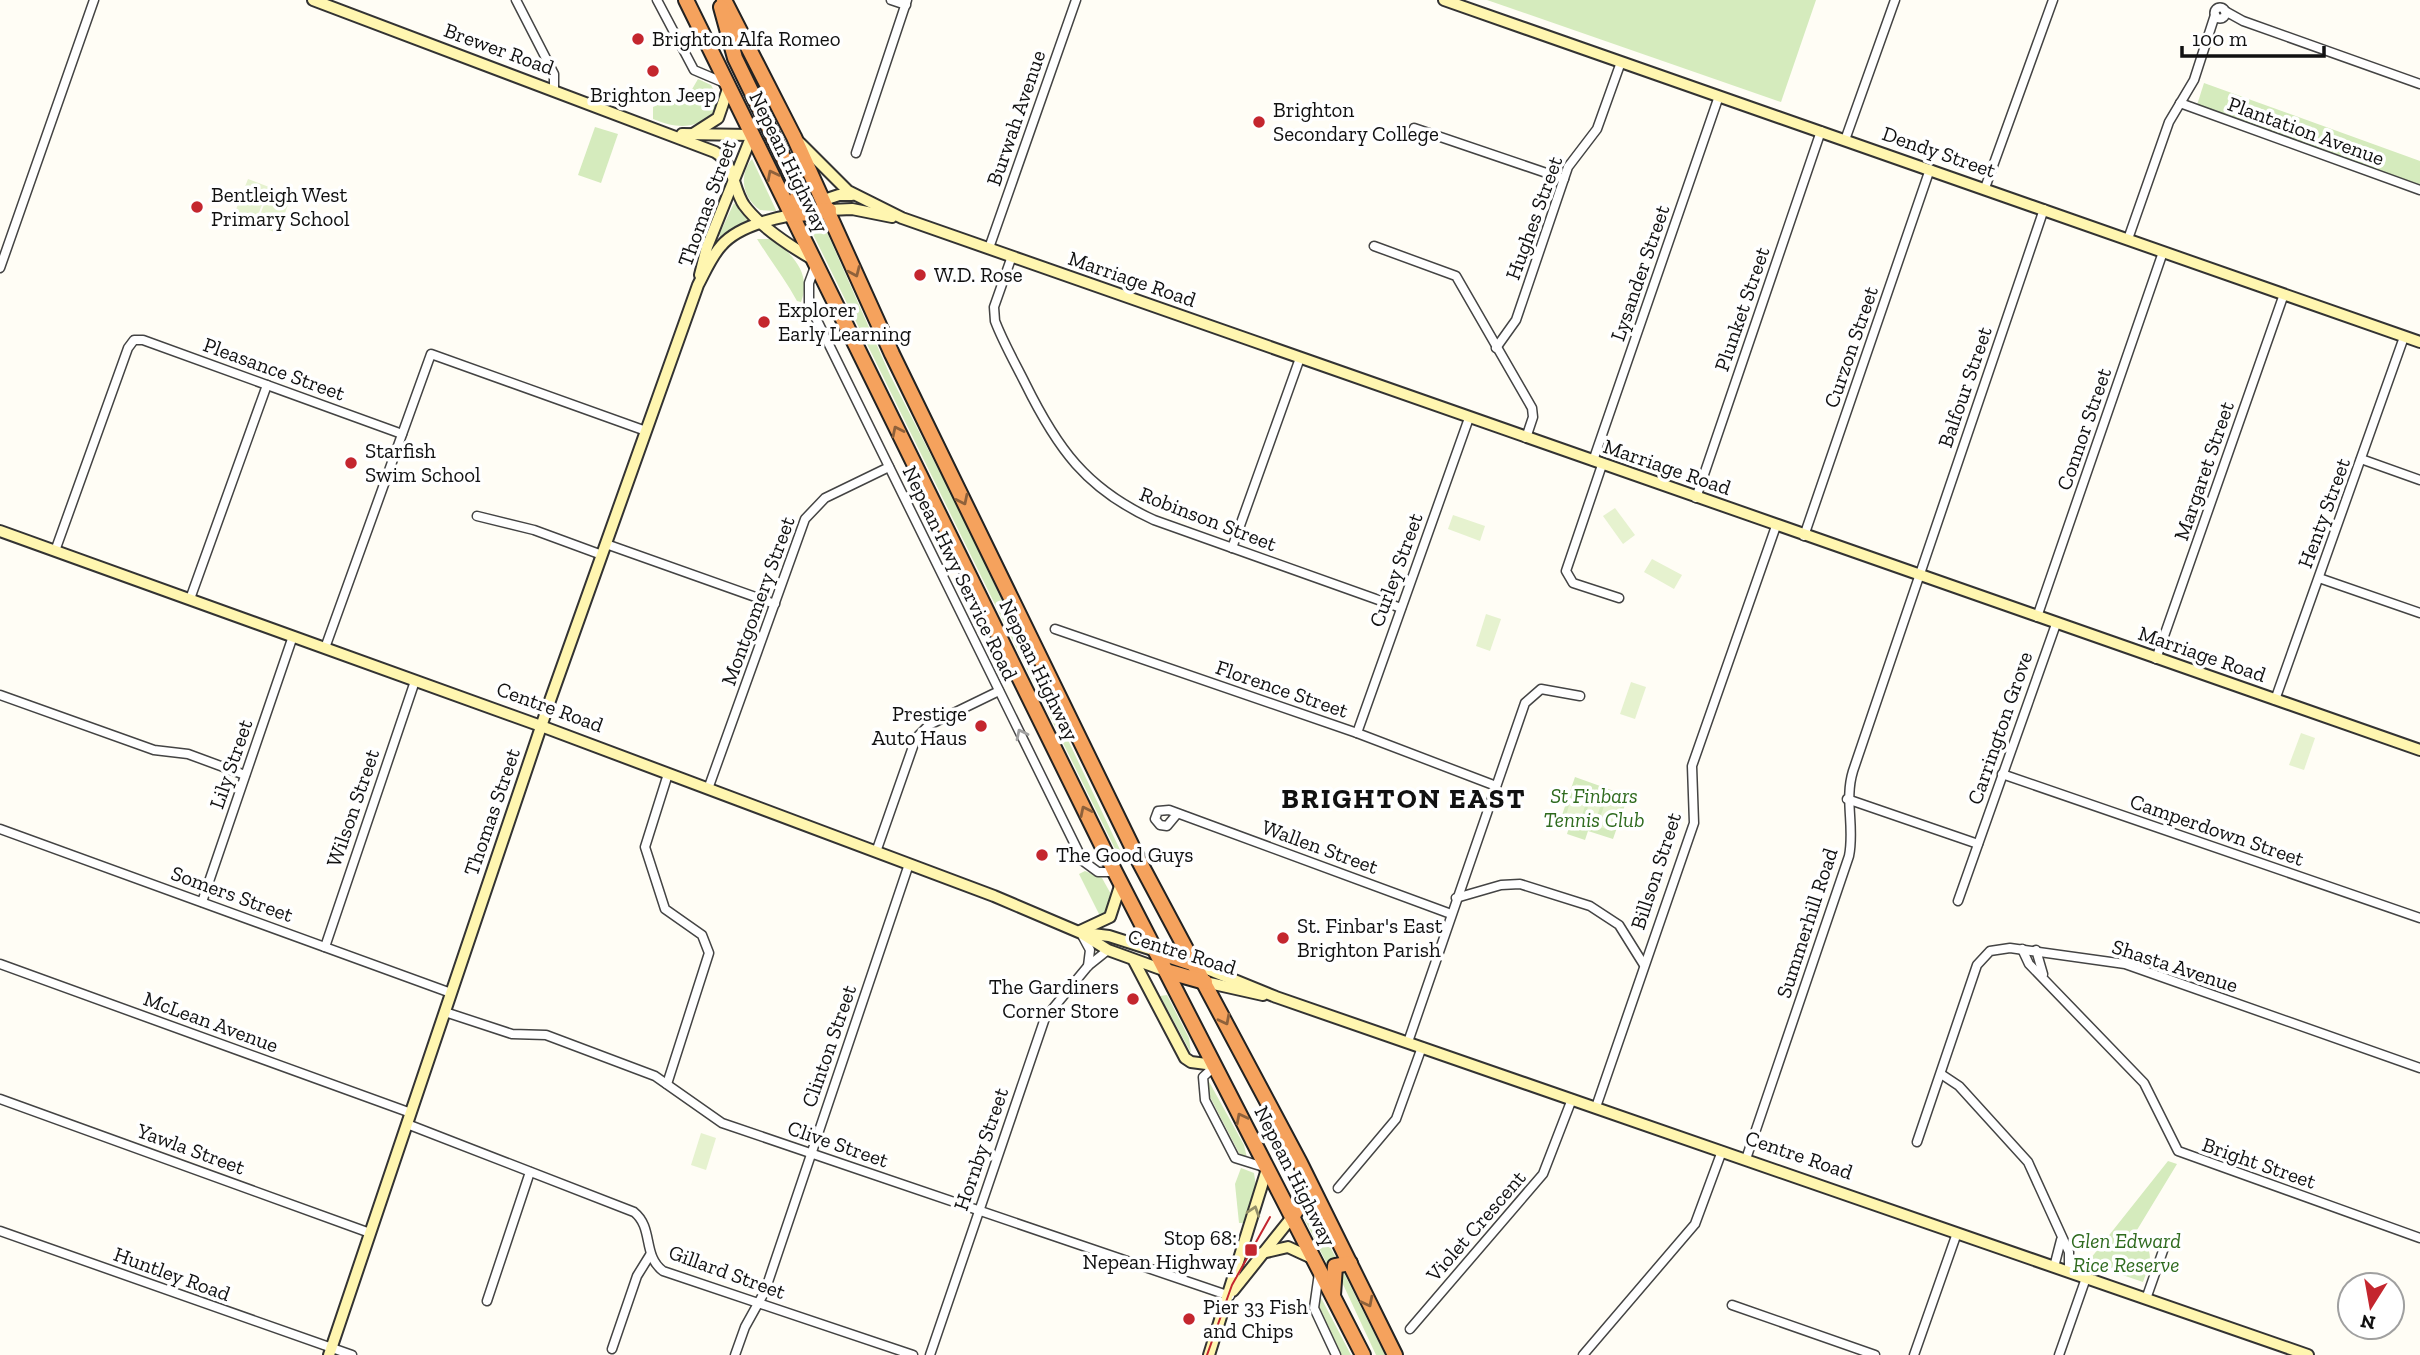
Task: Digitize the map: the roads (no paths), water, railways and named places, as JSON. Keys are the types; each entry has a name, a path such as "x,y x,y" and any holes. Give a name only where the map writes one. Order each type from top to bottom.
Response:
{"highway":[{"name":"Nepean Highway","path":"686,0 1118,877 1363,1355"},
{"name":"Nepean Highway","path":"722,0 793,136 892,354 1139,861 1205,982 1350,1262 1395,1355"},
{"path":"722,0 731,47 799,191 792,215"},
{"path":"728,85 744,77"},
{"path":"752,135 793,136"},
{"path":"792,215 826,205"},
{"path":"1118,877 1139,861"},
{"name":"Centre Road","path":"1156,951 1195,964"},
{"name":"Centre Road","path":"1167,971 1205,982"},
{"path":"1292,1217 1301,1203 1305,1175"},
{"path":"1333,1297 1335,1266 1350,1262"}],"street":[{"path":"0,268 94,0"},
{"name":"Brewer Road","path":"313,0 671,133 720,155 734,178 744,204 763,223 815,262"},
{"path":"516,0 549,67 548,88"},
{"path":"657,0 694,70 728,85 716,120 691,135"},
{"path":"856,153 906,3 891,0"},
{"name":"Burwah Avenue","path":"989,248 1076,0"},
{"name":"Dendy Street","path":"1444,0 2420,342"},
{"path":"1845,139 1895,0"},
{"path":"1985,188 2053,0"},
{"path":"2128,239 2169,122 2194,80 2222,10 2244,21 2420,84"},
{"name":"Hughes Street","path":"1496,348 1516,320 1564,179 1573,158 1597,129 1621,62"},
{"name":"Lysander Street","path":"1619,598 1573,583 1566,571 1598,463 1719,96"},
{"name":"Plantation Avenue","path":"2180,103 2420,190"},
{"path":"1415,128 1564,179"},
{"name":"Plunket Street","path":"1696,498 1821,131"},
{"name":"Brewer Road","path":"671,133 752,135"},
{"name":"Thomas Street","path":"330,1352 541,726 698,285 707,247 752,135"},
{"name":"Marriage Road","path":"793,136 845,189 902,218 2420,750"},
{"name":"Curzon Street","path":"1804,536 1930,169"},
{"path":"826,205 844,194 861,198"},
{"name":"Marriage Road","path":"826,205 902,218"},
{"name":"Balfour Street","path":"1919,576 2044,209"},
{"name":"Thomas Street","path":"698,285 724,243 763,223 792,215"},
{"path":"1374,246 1456,276 1532,408 1533,417 1526,438"},
{"name":"Connor Street","path":"2037,617 2163,252"},
{"name":"Robinson Street","path":"1012,256 993,317 1059,446 1093,483 1121,503 1154,520 1401,608"},
{"name":"Nepean Hwy Service Road","path":"815,262 809,283 809,304 888,467 1083,861 1098,872 1118,877"},
{"name":"Margaret Street","path":"2156,659 2284,294"},
{"name":"Henty Street","path":"2275,700 2404,337"},
{"name":"Pleasance Street","path":"55,551 128,348 134,340 143,340 401,434"},
{"path":"325,648 431,354 646,431"},
{"path":"1232,548 1300,358"},
{"path":"190,599 267,385"},
{"name":"Curley Street","path":"1357,733 1469,418"},
{"path":"2361,459 2420,480"},
{"name":"Montgomery Street","path":"708,789 808,513 825,498 888,467"},
{"path":"477,516 604,549 775,604"},
{"name":"Billson Street","path":"1596,1107 1694,823 1692,766 1776,526"},
{"name":"Centre Road","path":"0,531 541,726 1006,900 1078,932 1108,950 1167,971"},
{"name":"Summerhill Road","path":"1746,1159 1849,856 1852,839 1847,799 1853,771 1919,576"},
{"path":"2319,578 2420,613"},
{"name":"Carrington Grove","path":"1958,901 2056,624"},
{"name":"Florence Street","path":"1055,629 1357,733 1496,786"},
{"name":"Lily Street","path":"202,902 293,636"},
{"name":"Wilson Street","path":"325,947 415,681"},
{"path":"1408,1042 1523,708 1529,698 1541,690 1580,696"},
{"path":"876,852 916,738 929,724 999,691"},
{"path":"0,695 154,750 181,752 246,775"},
{"path":"667,1084 709,953 702,935 665,909 645,847 668,774"},
{"name":"Camperdown Street","path":"2002,774 2420,918"},
{"path":"1847,799 1978,844"},
{"name":"Wallen Street","path":"1177,814 1451,914"},
{"name":"Somers Street","path":"0,829 451,993"},
{"name":"Clinton Street","path":"734,1355 765,1291 909,864"},
{"path":"1088,966 1089,947 1078,932 1103,923 1111,916 1118,877"},
{"path":"1456,898 1501,885 1520,884 1590,906 1619,925 1644,965"},
{"name":"Centre Road","path":"1078,932 1109,936 1156,951"},
{"name":"Bright Street","path":"2022,949 2029,964 2044,976 2144,1083 2178,1152 2420,1238"},
{"name":"Hornby Street","path":"930,1355 1045,1018 1088,966 1108,950"},
{"name":"Shasta Avenue","path":"1917,1142 1980,959 1990,951 2036,950 2125,964 2420,1068"},
{"name":"Bright Street","path":"2036,950 2044,976"},
{"path":"1132,959 1142,972 1185,1059 1214,1065"},
{"name":"McLean Avenue","path":"0,964 411,1113"},
{"name":"Centre Road","path":"1195,964 1276,997 2308,1355"},
{"name":"Centre Road","path":"1205,982 1276,997"},
{"name":"Clive Street","path":"445,1012 512,1034 546,1035 655,1076 722,1124 1230,1296"},
{"path":"1338,1188 1396,1119 1422,1047"},
{"path":"1209,1355 1230,1296 1240,1252 1267,1169 1235,1158 1205,1100 1202,1080 1214,1065"},
{"path":"1939,1077 1952,1080 2028,1162 2068,1252 2069,1272"},
{"name":"Violet Crescent","path":"1410,1329 1543,1174 1572,1098"},
{"name":"Yawla Street","path":"0,1099 370,1233"},
{"name":"Gillard Street","path":"407,1124 634,1212 646,1230 650,1255 657,1267 669,1274 914,1355"},
{"path":"1583,1355 1695,1224 1722,1151"},
{"path":"487,1301 530,1172"},
{"path":"1230,1296 1292,1217"},
{"name":"Huntley Road","path":"0,1231 330,1352 352,1355"},
{"path":"1914,1355 1957,1233"},
{"path":"2054,1266 2061,1237"},
{"path":"2146,1299 2165,1245"},
{"path":"1260,1255 1286,1247 1316,1264 1314,1311 1336,1355"},
{"path":"612,1349 637,1276 650,1255"},
{"path":"2059,1355 2086,1278"},
{"path":"1732,1305 1875,1355"}],"tram line":[{"path":"1207,1355 1232,1285 1270,1217"}],"place":[{"name":"Brighton Alfa Romeo","path":"638,39"},
{"name":"Brighton Jeep","path":"653,71"},
{"name":"Brighton Secondary College","path":"1259,122"},
{"name":"Bentleigh West Primary School","path":"197,207"},
{"name":"W.D. Rose","path":"920,275"},
{"name":"Explorer Early Learning","path":"764,322"},
{"name":"Starfish Swim School","path":"351,463"},
{"name":"Prestige Auto Haus","path":"981,726"},
{"name":"The Good Guys","path":"1042,855"},
{"name":"St. Finbar's East Brighton Parish","path":"1283,938"},
{"name":"The Gardiners Corner Store","path":"1133,999"},
{"name":"Stop 68: Nepean Highway","path":"1251,1250"},
{"name":"Pier 33 Fish and Chips","path":"1189,1319"}],"district":[{"name":"BRIGHTON EAST","path":"1404,798"}],"park label":[{"name":"St Finbars Tennis Club","path":"1594,808"},
{"name":"Glen Edward Rice Reserve","path":"2126,1253"}]}
